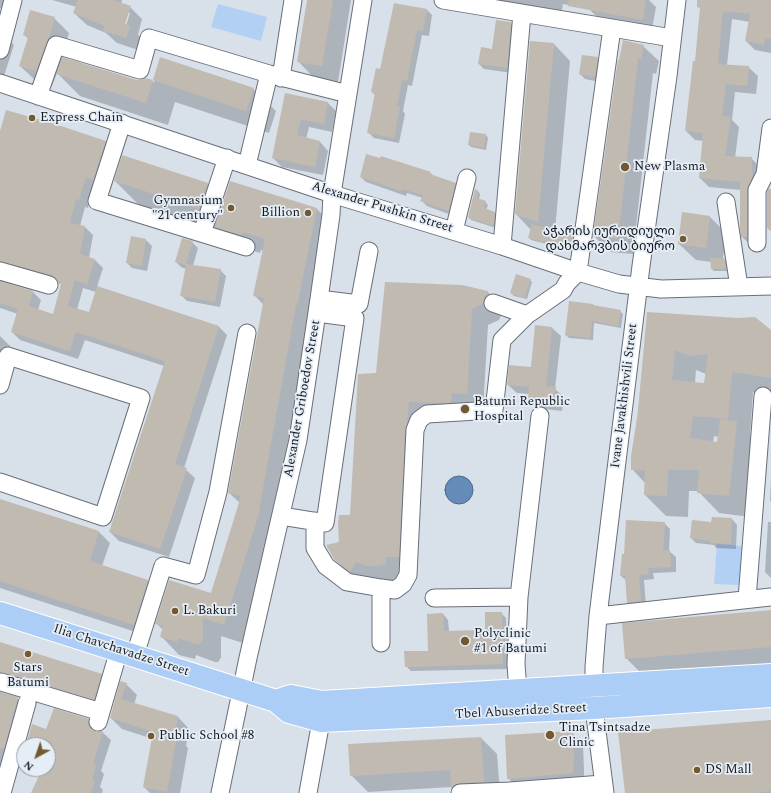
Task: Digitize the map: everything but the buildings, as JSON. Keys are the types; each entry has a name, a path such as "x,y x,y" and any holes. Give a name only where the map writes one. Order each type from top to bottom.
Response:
{"main road":[{"name":"Ilia Chavchavadze Street","path":"0,612 241,690"},
{"name":"Tbel Abuseridze Street","path":"276,701 291,696 322,702 594,687 771,675"},
{"name":"Tbel Abuseridze Street","path":"241,690 276,701 289,712 321,721 594,708 771,696"}],"street":[{"path":"0,50 13,0"},
{"path":"247,165 275,76 293,0"},
{"name":"Alexander Griboedov Street","path":"220,793 241,690 298,440 331,215 332,194 363,0"},
{"path":"443,0 672,38"},
{"name":"Ivane Javakhishvili Street","path":"604,788 594,708 598,616 677,0"},
{"path":"502,246 522,13"},
{"path":"315,522 315,548 326,566 347,582 394,590 403,584 408,575 415,430 419,420 427,414 494,410 502,340 527,315 564,290 567,283 578,272 612,28"},
{"path":"38,96 56,45 140,70 150,38 275,76 348,94"},
{"name":"Alexander Pushkin Street","path":"0,83 332,194 502,246 578,272 619,284 661,289 771,287"},
{"path":"122,123 97,201 246,247"},
{"path":"757,243 758,190 768,175 771,128"},
{"path":"202,233 227,158"},
{"path":"454,231 467,178"},
{"path":"726,202 739,287"},
{"path":"318,306 359,304 369,251"},
{"path":"0,271 49,285"},
{"path":"492,302 527,315"},
{"path":"281,516 325,523 355,318 318,306"},
{"path":"1,682 99,717 163,566 196,575 218,492 247,333"},
{"path":"0,385 8,356 141,398 103,517 0,482"},
{"path":"747,599 763,396"},
{"path":"518,691 516,664 519,597 540,416"},
{"path":"381,588 381,643"},
{"path":"598,616 771,596"},
{"path":"434,598 519,597"},
{"path":"2,793 27,703"},
{"path":"308,793 321,721"},
{"path":"460,793 604,788"}],"shaded area":[{"path":"218,4 267,17 261,41 211,27"},
{"path":"459,476 469,480 473,490 469,500 459,504 449,500 445,490 449,480"},
{"path":"717,544 742,546 739,585 714,584"}],"place":[{"name":"Express Chain","path":"32,118"},
{"name":"New Plasma","path":"625,167"},
{"name":"Gymnasium \"21 century\"","path":"231,208"},
{"name":"Billion","path":"308,213"},
{"name":"აჭარის იურიდიული დახმარვბის ბიურო","path":"683,239"},
{"name":"Batumi Republic Hospital","path":"465,409"},
{"name":"L. Bakuri","path":"175,611"},
{"name":"Polyclinic #1 of Batumi","path":"465,641"},
{"name":"Stars Batumi","path":"28,654"},
{"name":"Tina Tsintsadze Clinic","path":"550,735"},
{"name":"Public School #8","path":"151,736"},
{"name":"DS Mall","path":"697,770"}]}
